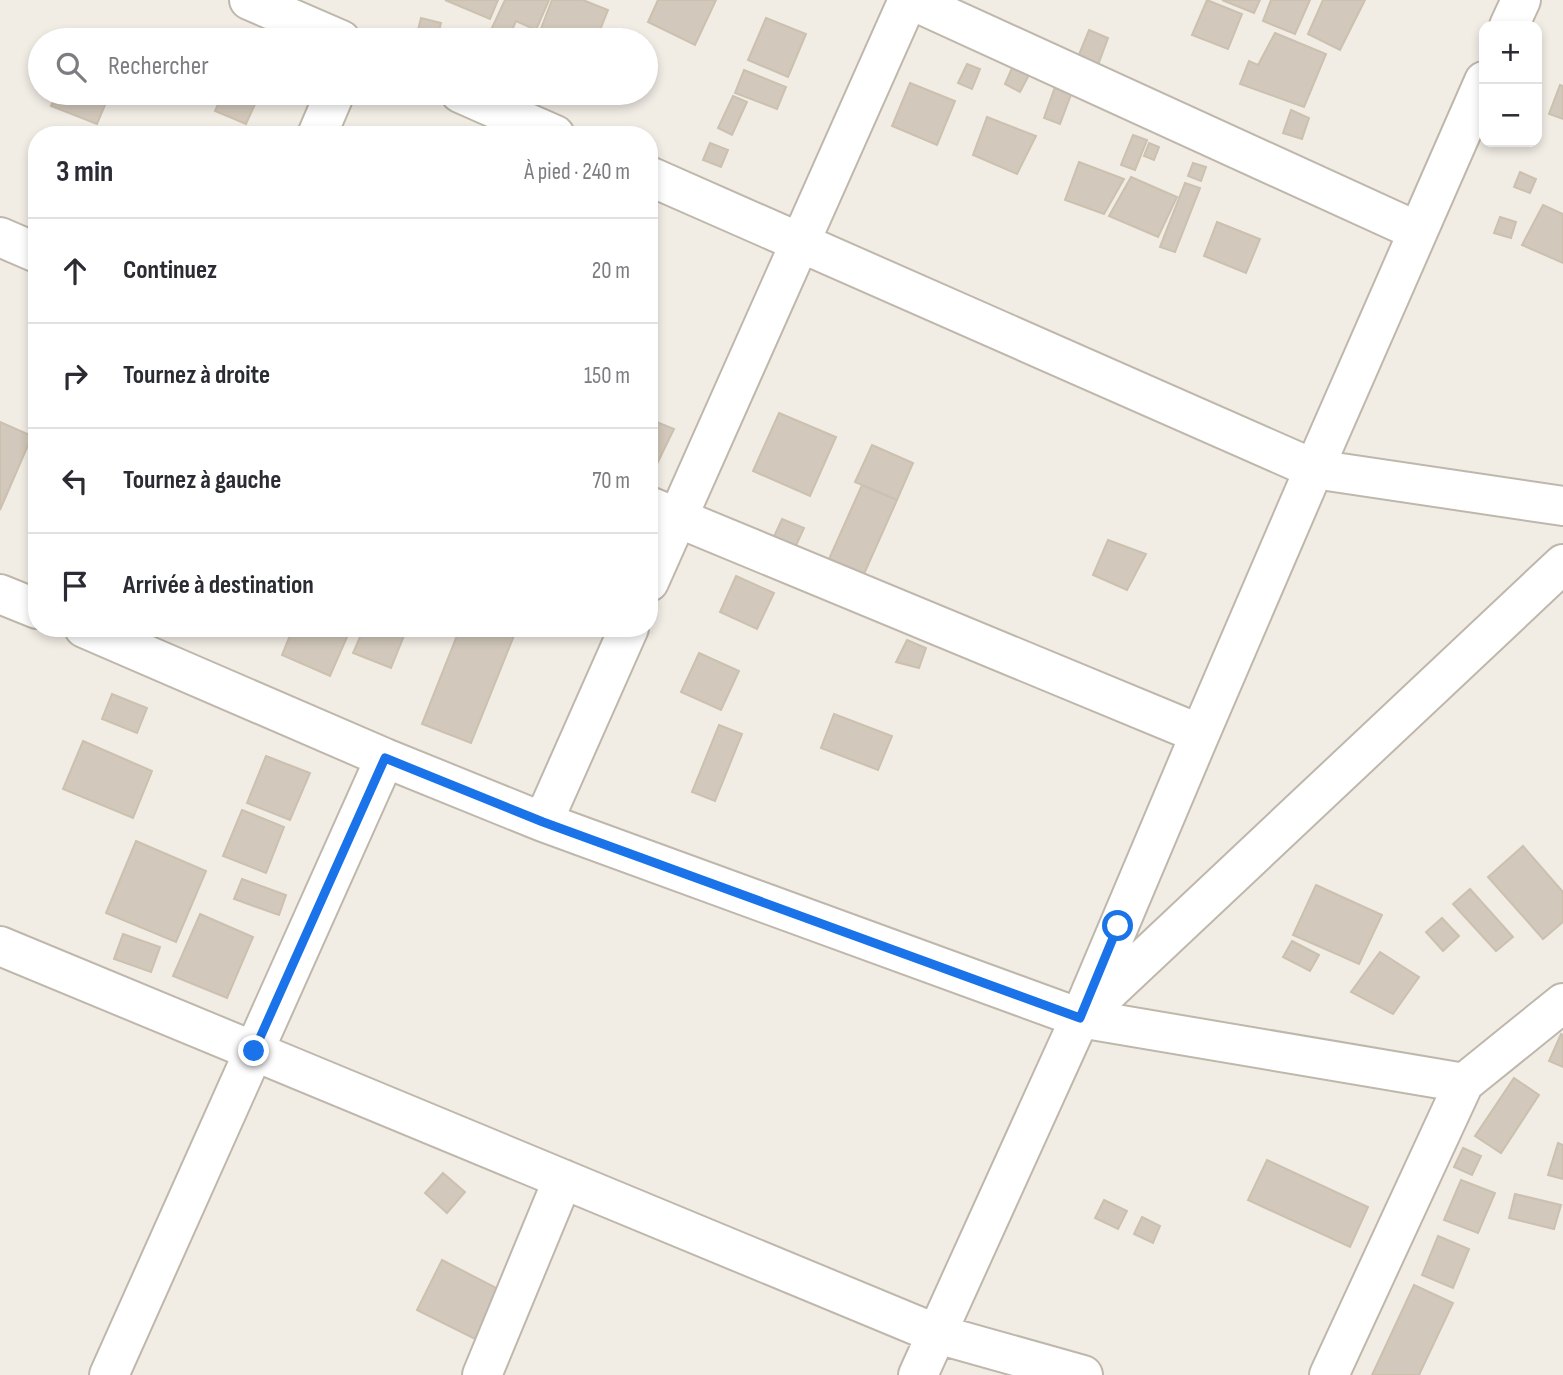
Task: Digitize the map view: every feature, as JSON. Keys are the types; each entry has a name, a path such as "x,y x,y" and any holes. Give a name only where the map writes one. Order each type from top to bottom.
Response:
{"street":[{"path":"249,0 313,28"},
{"path":"658,537 663,512 800,243 909,0 1418,231"},
{"path":"1511,21 1520,0"},
{"path":"918,1375 1080,1018 1314,469 1483,84"},
{"path":"321,126 330,105"},
{"path":"487,105 535,126"},
{"path":"658,180 1314,469 1563,506"},
{"path":"0,237 28,249"},
{"path":"663,512 1200,734"},
{"path":"1080,1018 1563,564"},
{"path":"0,594 28,605"},
{"path":"112,637 385,758 543,822 1080,1018 1464,1083"},
{"path":"543,822 625,637"},
{"path":"109,1375 385,758"},
{"path":"0,946 937,1334 1083,1375"},
{"path":"1329,1375 1464,1083 1563,1003"},
{"path":"482,1375 564,1179"}],"building":[{"path":"445,0 498,0 490,19"},
{"path":"505,0 549,0 537,28 516,21 513,28 492,28"},
{"path":"552,0 583,0 608,10 601,28 541,28"},
{"path":"658,0 716,0 695,45 648,22"},
{"path":"1207,0 1242,14 1228,49 1192,35"},
{"path":"1222,0 1260,0 1254,13"},
{"path":"1271,0 1310,0 1295,34 1263,21"},
{"path":"1323,0 1365,0 1340,50 1308,34"},
{"path":"421,18 441,23 440,28 418,28"},
{"path":"766,18 806,34 788,77 748,60"},
{"path":"1089,30 1108,38 1098,65 1078,57"},
{"path":"1275,33 1326,54 1304,107 1240,84 1249,61 1258,65"},
{"path":"967,64 980,69 972,89 958,83"},
{"path":"1012,68 1029,75 1020,92 1005,84"},
{"path":"744,70 786,87 777,109 735,93"},
{"path":"910,83 955,101 937,145 892,126"},
{"path":"1560,85 1563,86 1563,119 1549,114"},
{"path":"1055,87 1072,92 1060,124 1044,118"},
{"path":"733,96 747,102 732,135 718,128"},
{"path":"51,105 105,105 97,124"},
{"path":"218,105 255,105 246,124 215,111"},
{"path":"1291,110 1309,118 1302,139 1283,133"},
{"path":"987,117 1036,136 1017,174 973,155"},
{"path":"1133,135 1147,140 1135,170 1121,165"},
{"path":"710,143 728,150 721,167 703,160"},
{"path":"1149,143 1159,147 1154,160 1144,156"},
{"path":"1079,162 1124,179 1104,214 1065,200"},
{"path":"1193,163 1206,167 1201,181 1188,176"},
{"path":"1520,172 1536,179 1530,193 1514,187"},
{"path":"1131,177 1177,197 1158,237 1109,216"},
{"path":"1185,183 1200,188 1175,252 1160,247"},
{"path":"1543,205 1563,214 1563,263 1522,245"},
{"path":"1500,217 1516,222 1511,238 1494,233"},
{"path":"1217,222 1260,239 1246,273 1204,256"},
{"path":"779,413 836,437 810,496 753,471"},
{"path":"0,422 28,434 28,445 0,510"},
{"path":"658,423 674,429 658,462"},
{"path":"872,445 913,463 897,500 855,482"},
{"path":"862,485 897,500 864,574 829,559"},
{"path":"782,519 804,528 794,550 772,541"},
{"path":"1108,540 1146,554 1127,590 1093,575"},
{"path":"736,576 774,593 757,629 720,612"},
{"path":"289,637 347,637 330,676 282,655"},
{"path":"360,637 403,637 391,668 353,653"},
{"path":"456,637 513,637 471,743 422,724"},
{"path":"907,640 926,648 919,668 896,662"},
{"path":"699,653 739,671 721,710 681,692"},
{"path":"112,694 147,708 137,733 102,719"},
{"path":"834,714 892,736 878,770 821,748"},
{"path":"719,725 742,734 715,801 692,792"},
{"path":"83,741 152,771 133,818 63,789"},
{"path":"266,756 310,773 290,820 247,803"},
{"path":"242,810 284,827 266,873 223,856"},
{"path":"136,841 206,871 176,942 106,913"},
{"path":"1523,846 1563,892 1563,922 1543,939 1488,877"},
{"path":"242,879 286,895 279,915 234,899"},
{"path":"1316,885 1382,915 1359,964 1293,935"},
{"path":"1470,889 1513,937 1496,951 1453,904"},
{"path":"200,914 253,937 227,998 173,976"},
{"path":"1442,918 1459,936 1443,951 1426,932"},
{"path":"123,934 160,947 151,972 114,959"},
{"path":"1292,941 1319,955 1310,971 1283,957"},
{"path":"1380,952 1419,977 1393,1014 1351,992"},
{"path":"1561,1034 1563,1035 1563,1067 1549,1061"},
{"path":"1514,1078 1539,1095 1501,1153 1475,1136"},
{"path":"1558,1143 1563,1145 1563,1179 1548,1175"},
{"path":"1463,1148 1481,1156 1472,1175 1454,1167"},
{"path":"1267,1160 1368,1207 1350,1247 1248,1200"},
{"path":"443,1173 465,1192 447,1213 425,1193"},
{"path":"1461,1180 1495,1193 1478,1233 1444,1220"},
{"path":"1515,1194 1561,1205 1554,1229 1509,1218"},
{"path":"1104,1200 1127,1211 1118,1229 1095,1218"},
{"path":"1142,1217 1160,1226 1153,1243 1134,1234"},
{"path":"1438,1236 1469,1249 1453,1288 1422,1275"},
{"path":"442,1260 502,1291 477,1340 417,1310"},
{"path":"1414,1285 1453,1303 1419,1375 1372,1375"}],"route":[{"path":"254,1051 385,758 543,822 1080,1018 1118,926"}]}
